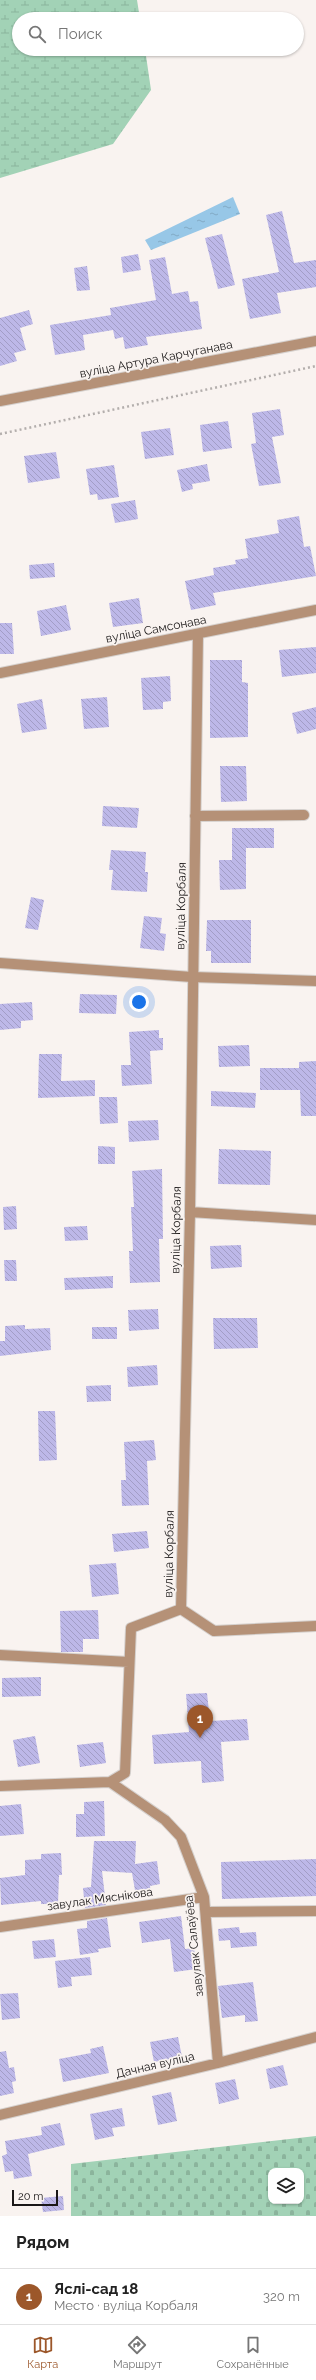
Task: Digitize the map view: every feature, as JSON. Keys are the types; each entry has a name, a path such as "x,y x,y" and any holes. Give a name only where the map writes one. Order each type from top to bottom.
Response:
{"street":[{"name":"вуліца Артура Карчуганава","path":"0,401 316,341"},
{"name":"вуліца Самсонава","path":"0,673 316,610"},
{"name":"вуліца Корбаля","path":"110,1782 125,1773 131,1628 181,1609 190,1212 192,977 198,634"},
{"path":"195,816 304,815"},
{"path":"0,963 192,977 316,981"},
{"path":"190,1212 316,1220"},
{"path":"181,1609 214,1631 316,1626"},
{"path":"0,1655 129,1662"},
{"path":"0,1786 110,1782"},
{"name":"завулак Салаўёва","path":"110,1782 165,1820 181,1837 204,1897 218,2063"},
{"name":"завулак Мяснікова","path":"0,1927 204,1897"},
{"path":"206,1912 316,1911"},
{"name":"Дачная вуліца","path":"0,2115 218,2063 316,2036"}],"path":[{"path":"0,434 316,366"}],"green space":[{"path":"0,0 137,0 139,12 12,12 12,56 146,56 151,90 113,144 0,178"},
{"path":"316,2136 316,2216 71,2216 71,2164"}],"water":[{"path":"233,197 240,214 151,250 145,240"}],"building":[{"path":"282,211 294,263 316,260 316,287 277,293 281,313 250,319 242,279 279,272 266,215"},
{"path":"222,234 235,285 218,289 205,238"},
{"path":"138,254 141,270 123,273 121,257"},
{"path":"165,257 172,294 188,291 190,302 198,301 202,329 146,337 148,345 125,349 123,337 115,339 113,330 83,335 85,350 55,355 50,325 111,315 110,308 156,300 149,260"},
{"path":"87,266 90,290 77,291 74,268"},
{"path":"29,310 33,324 20,328 26,350 14,353 17,361 0,366 0,318"},
{"path":"280,409 284,435 272,437 281,483 259,486 251,444 256,443 252,413"},
{"path":"228,421 232,448 203,452 200,425"},
{"path":"170,428 174,455 145,459 141,432"},
{"path":"56,452 60,478 28,483 24,456"},
{"path":"207,464 210,481 192,484 193,489 182,492 177,470"},
{"path":"114,465 119,497 98,500 97,494 90,495 86,469"},
{"path":"135,500 138,519 115,523 111,504"},
{"path":"299,516 304,547 310,546 316,576 213,593 216,605 191,610 185,581 214,575 213,568 236,564 235,560 248,558 245,539 279,533 277,520"},
{"path":"54,563 55,577 30,579 29,565"},
{"path":"139,598 143,623 113,627 109,603"},
{"path":"66,605 71,630 41,636 37,611"},
{"path":"0,623 12,623 14,654 0,654"},
{"path":"316,647 316,673 282,677 279,650"},
{"path":"210,660 242,660 242,682 248,683 248,737 210,738"},
{"path":"170,676 171,701 163,702 163,709 143,710 141,678"},
{"path":"107,697 109,727 84,729 81,699"},
{"path":"42,699 47,729 22,733 17,704"},
{"path":"316,707 316,729 297,734 292,713"},
{"path":"220,766 246,766 247,801 221,802"},
{"path":"103,806 139,808 137,828 102,826"},
{"path":"232,828 274,828 274,848 246,848 246,889 220,890 219,860 232,860"},
{"path":"111,850 146,852 145,872 148,872 147,892 111,890 113,870 109,870"},
{"path":"31,897 44,900 38,930 25,928"},
{"path":"144,916 162,918 160,933 166,934 164,951 140,948"},
{"path":"207,920 251,920 251,963 211,963 211,951 206,951"},
{"path":"80,994 117,995 116,1014 79,1013"},
{"path":"32,1002 33,1020 21,1021 21,1028 0,1030 0,1004"},
{"path":"159,1030 159,1038 163,1038 163,1050 150,1051 152,1084 122,1086 121,1065 131,1065 129,1032"},
{"path":"249,1045 250,1066 219,1067 218,1046"},
{"path":"39,1054 62,1054 61,1081 95,1080 95,1096 38,1098"},
{"path":"316,1061 316,1116 301,1116 300,1090 260,1090 260,1068 299,1068 299,1062"},
{"path":"211,1091 256,1093 255,1108 211,1106"},
{"path":"99,1097 117,1097 118,1123 100,1124"},
{"path":"158,1120 159,1140 129,1142 128,1121"},
{"path":"98,1146 115,1147 115,1164 98,1164"},
{"path":"219,1149 271,1151 270,1185 218,1184"},
{"path":"162,1169 163,1239 159,1239 160,1282 130,1283 129,1251 133,1251 131,1207 134,1207 132,1171"},
{"path":"16,1206 17,1229 4,1230 3,1207"},
{"path":"87,1226 88,1240 65,1241 64,1227"},
{"path":"241,1245 242,1267 211,1269 210,1246"},
{"path":"4,1260 16,1260 17,1281 5,1281"},
{"path":"113,1276 113,1288 65,1290 64,1278"},
{"path":"158,1309 159,1329 129,1331 128,1310"},
{"path":"213,1318 257,1318 258,1348 214,1349"},
{"path":"25,1325 25,1329 50,1328 51,1350 0,1356 0,1341 5,1341 5,1326"},
{"path":"92,1327 117,1327 117,1339 92,1339"},
{"path":"157,1365 158,1385 128,1387 127,1367"},
{"path":"111,1385 111,1401 87,1402 86,1386"},
{"path":"38,1411 55,1411 57,1460 39,1461"},
{"path":"154,1440 156,1460 147,1461 149,1505 122,1506 121,1480 126,1480 124,1442"},
{"path":"147,1531 149,1548 114,1552 112,1534"},
{"path":"116,1563 119,1594 92,1597 89,1565"},
{"path":"98,1610 99,1639 83,1639 83,1652 61,1652 60,1611"},
{"path":"41,1677 41,1696 2,1697 2,1678"},
{"path":"207,1693 210,1721 247,1719 249,1740 221,1742 224,1781 202,1783 201,1761 154,1764 152,1735 189,1732 186,1694"},
{"path":"35,1736 40,1763 18,1767 13,1740"},
{"path":"103,1742 106,1763 80,1767 77,1745"},
{"path":"104,1801 105,1836 76,1837 76,1814 84,1814 84,1802"},
{"path":"21,1804 24,1834 0,1836 0,1806"},
{"path":"94,1841 136,1841 135,1864 157,1861 160,1884 150,1886 151,1894 136,1896 132,1873 102,1871 106,1905 85,1908 83,1888 91,1887"},
{"path":"61,1853 62,1875 59,1875 58,1904 41,1904 41,1901 1,1905 0,1878 25,1875 25,1860 41,1859 41,1854"},
{"path":"316,1859 316,1896 222,1899 221,1862"},
{"path":"181,1916 185,1949 194,1948 197,1969 174,1972 170,1939 142,1943 139,1922"},
{"path":"107,1918 111,1947 98,1949 99,1952 80,1955 77,1929 87,1928 87,1921"},
{"path":"239,1927 240,1933 256,1932 257,1946 231,1948 230,1940 219,1941 218,1929"},
{"path":"54,1939 56,1957 34,1959 32,1941"},
{"path":"90,1957 92,1975 71,1977 72,1986 58,1988 55,1961"},
{"path":"253,1982 258,2021 245,2022 245,2015 222,2018 218,1986"},
{"path":"18,1993 20,2018 2,2020 0,1994"},
{"path":"178,2037 182,2057 154,2062 150,2042"},
{"path":"103,2046 109,2073 63,2082 59,2059 91,2053 90,2049"},
{"path":"6,2051 9,2068 14,2067 16,2081 12,2082 14,2093 0,2096 0,2052"},
{"path":"283,2065 288,2085 270,2089 266,2069"},
{"path":"235,2079 239,2099 219,2104 215,2083"},
{"path":"171,2092 177,2121 158,2125 152,2096"},
{"path":"122,2108 125,2126 112,2128 114,2136 95,2140 90,2114"},
{"path":"60,2123 65,2145 28,2154 32,2176 14,2179 13,2171 5,2172 2,2156 7,2154 5,2141 42,2135 41,2127"},
{"path":"63,2196 64,2210 43,2212 41,2198"}],"place":[{"name":"Яслі-сад 18","path":"200,1738"}]}
